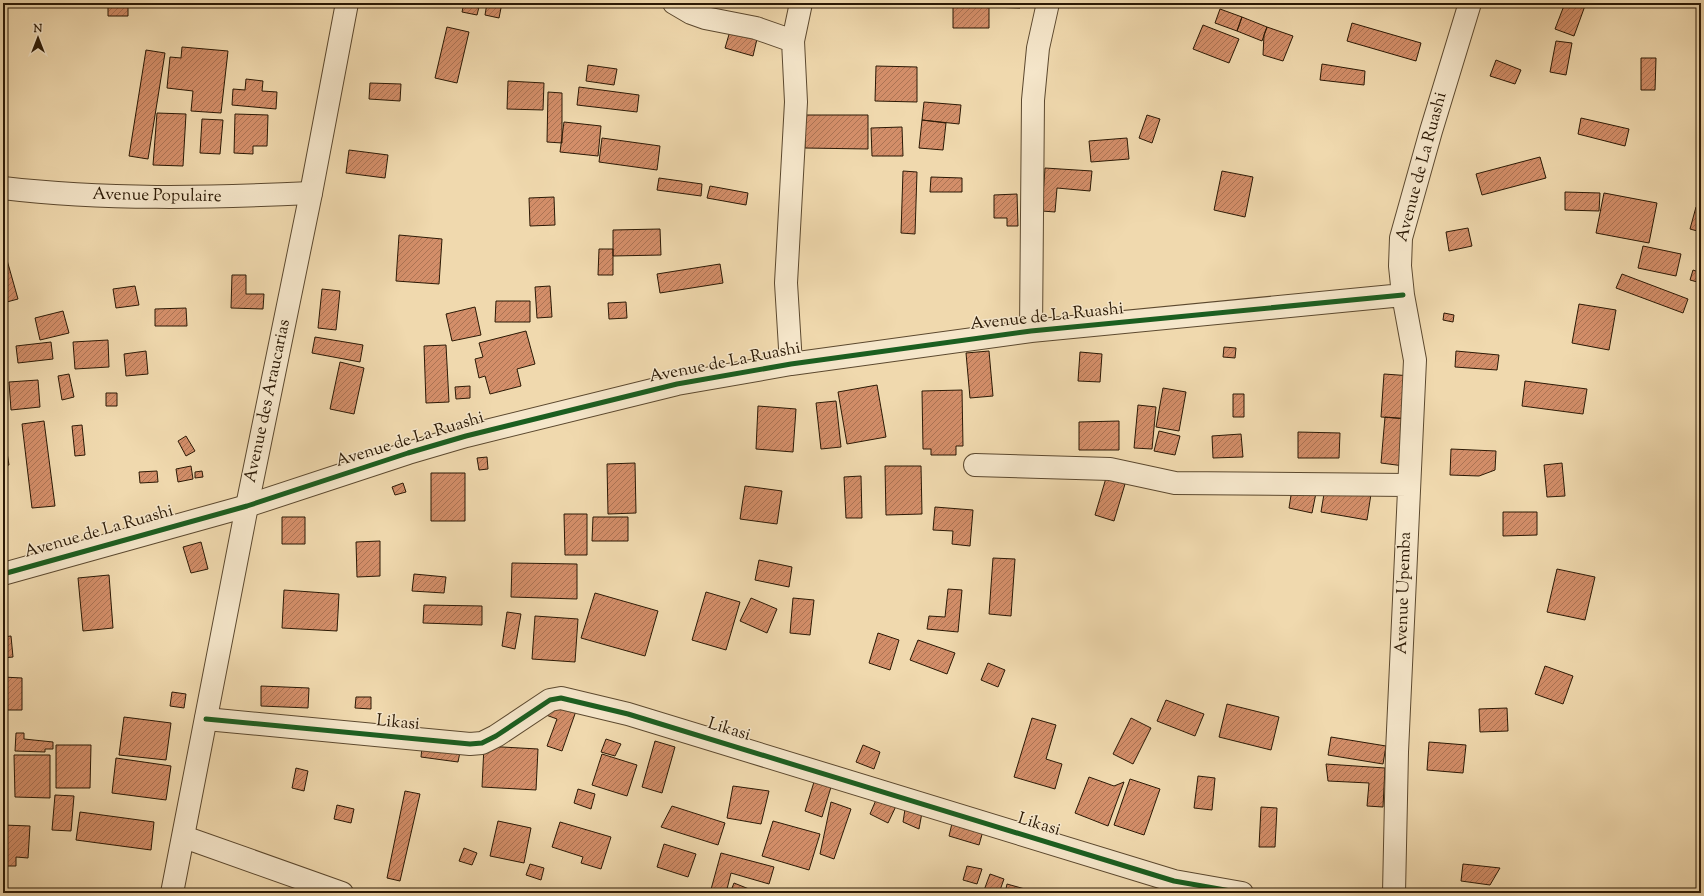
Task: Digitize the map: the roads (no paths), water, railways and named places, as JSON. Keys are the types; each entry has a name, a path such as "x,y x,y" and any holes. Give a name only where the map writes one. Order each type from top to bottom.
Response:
{"street":[{"name":"Avenue des Araucarias","path":"172,893 247,506 311,194 347,3"},
{"path":"674,3 691,13 705,18 756,28 794,40"},
{"path":"790,364 786,283 796,102 794,40 801,3"},
{"path":"1031,331 1033,100 1038,48 1048,3"},
{"name":"Avenue de La Ruashi","path":"3,574 247,506 408,452 466,436 677,384 790,364 1031,331 1403,295 1400,266 1400,238 1428,139 1470,3"},
{"name":"Avenue Populaire","path":"3,188 78,194 206,197 311,194"},
{"name":"Avenue Upemba","path":"1394,893 1397,752 1408,485 1415,360 1403,295"},
{"path":"975,465 1110,469 1175,483 1408,485"},
{"name":"Likasi","path":"206,720 470,744 482,743 496,736 550,700 561,698 635,716 1174,881 1242,893"},
{"path":"184,837 342,893"}]}
